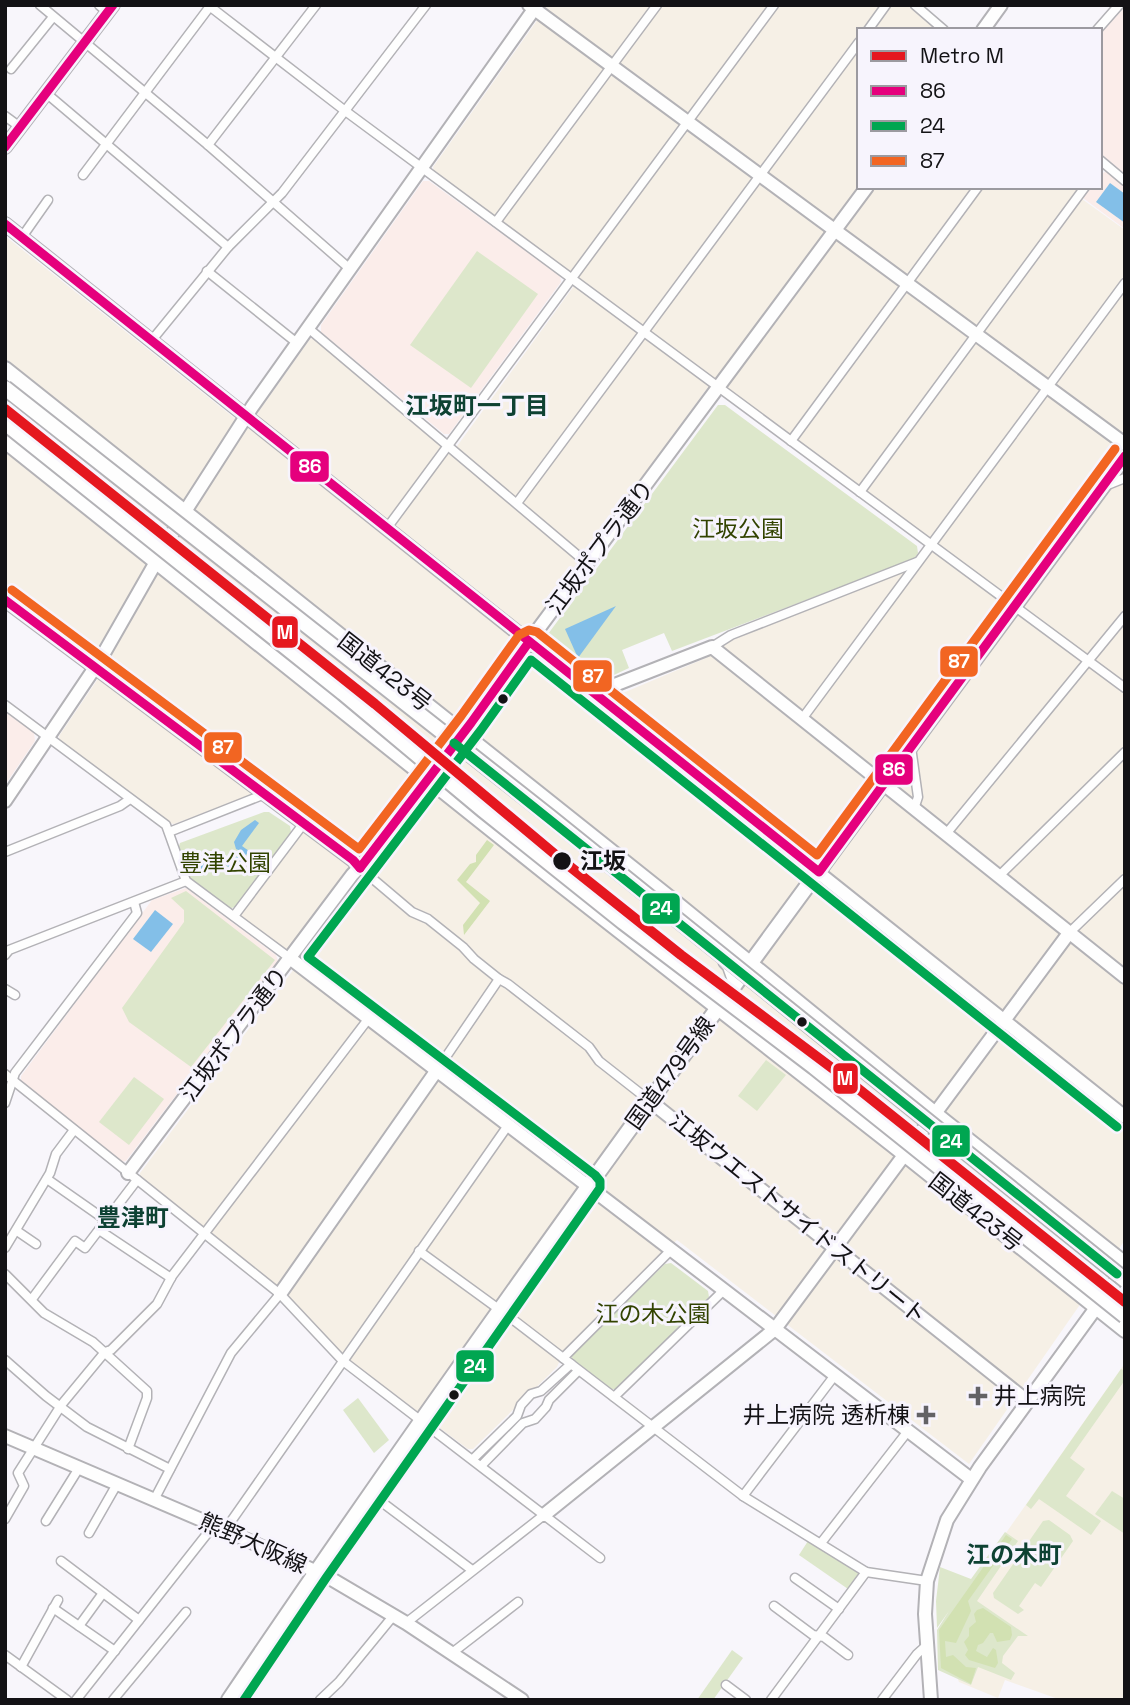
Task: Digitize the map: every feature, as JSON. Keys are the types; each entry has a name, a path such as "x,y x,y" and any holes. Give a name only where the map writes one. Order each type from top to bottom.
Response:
{"highway":[{"name":"国道423号","path":"5,369 677,904 1125,1266"},
{"path":"5,388 550,817 1125,1280"},
{"path":"5,423 343,693 580,887 814,1067 1125,1316"},
{"name":"国道423号","path":"5,441 1125,1330"},
{"name":"国道479号線","path":"229,1700 316,1571 588,1185 1125,456"}],"street":[{"path":"40,5 274,201 350,269"},
{"path":"208,145 316,5"},
{"path":"152,340 228,247 274,201 426,5"},
{"path":"496,222 657,5"},
{"path":"387,528 774,5"},
{"path":"869,28 886,5"},
{"path":"915,5 942,28"},
{"path":"985,28 1002,5"},
{"path":"1099,28 1119,5"},
{"path":"83,175 209,6 344,110 1125,688"},
{"path":"5,801 95,668 184,513 246,416 533,6 1125,444"},
{"path":"5,147 84,43 106,8"},
{"path":"11,69 20,50 53,17"},
{"path":"517,503 857,45"},
{"path":"46,93 228,247"},
{"path":"5,116 20,127"},
{"path":"1102,164 1125,181"},
{"name":"江坂ポプラ通り","path":"132,1177 291,959 866,189"},
{"path":"791,441 977,189"},
{"path":"860,492 1084,189"},
{"path":"22,237 48,200"},
{"path":"5,223 1125,1117"},
{"path":"207,271 297,343"},
{"path":"802,719 1125,283"},
{"path":"308,328 588,564"},
{"path":"1101,488 1125,478"},
{"path":"594,693 712,647 731,635 917,562"},
{"name":"江坂ウエストサイドストリート","path":"5,600 353,860 369,878 412,912 428,919 499,979 589,1047 599,1061 1027,1401"},
{"path":"946,834 1125,616"},
{"path":"233,622 252,628 286,655 291,655"},
{"path":"712,647 1125,977"},
{"path":"323,682 371,725 387,746"},
{"path":"5,705 166,825 186,881 971,1479"},
{"path":"911,747 918,797 914,809"},
{"path":"999,876 1125,752"},
{"path":"169,832 265,794"},
{"path":"5,852 120,806 130,799"},
{"path":"234,916 304,823"},
{"path":"407,1623 775,1329 1069,933 1125,879"},
{"path":"5,956 9,950 186,881"},
{"path":"5,1103 9,1077 15,1073 137,913 134,902"},
{"path":"677,904 677,924 727,967 741,1006 772,1029 775,1054"},
{"path":"154,1500 231,1353 280,1294 499,979"},
{"path":"5,989 15,995"},
{"path":"5,1519 24,1486 18,1473 60,1407 105,1352 111,1350 157,1304 171,1278 369,1018"},
{"path":"9,1077 280,1294 343,1361 600,1558"},
{"path":"76,1700 139,1620 220,1527 343,1361 509,1125"},
{"path":"5,1248 53,1168 56,1154 75,1130"},
{"path":"32,1299 75,1241 85,1248 107,1221 132,1177"},
{"path":"47,1179 107,1221"},
{"path":"99,1230 171,1278"},
{"path":"17,1231 36,1244"},
{"path":"563,1358 672,1250"},
{"path":"419,1251 743,1496 866,1572 927,1581"},
{"path":"931,1700 925,1614 927,1581 947,1520 971,1479 1125,1266"},
{"path":"5,1274 44,1313 71,1327 105,1352 148,1393 128,1448"},
{"path":"614,1396 724,1290"},
{"path":"5,1360 87,1427 170,1469"},
{"path":"473,1460 517,1416 531,1394 541,1391 570,1364"},
{"path":"481,1466 523,1423 535,1419 578,1371"},
{"path":"743,1496 835,1376"},
{"path":"821,1544 908,1431"},
{"name":"熊野大阪線","path":"5,1436 220,1527 316,1571 407,1623 522,1700"},
{"path":"46,1521 79,1468"},
{"path":"89,1532 117,1485"},
{"path":"371,1494 472,1570"},
{"path":"61,1561 139,1620"},
{"path":"771,1700 866,1572"},
{"path":"795,1578 839,1609"},
{"path":"79,1626 103,1593"},
{"path":"452,1653 518,1602"},
{"path":"21,1667 55,1604 79,1626 115,1651"},
{"path":"774,1606 813,1635 824,1637 848,1655"},
{"path":"113,1700 186,1612"},
{"path":"320,1700 340,1682 394,1615"},
{"path":"882,1700 927,1645"},
{"path":"5,1655 67,1700"},
{"path":"726,1685 746,1700"}],"shaded area":[{"path":"548,5 907,5 934,28 857,28 857,189 1089,189 1082,199 1125,230 1125,428 1111,452 1122,484 1125,483 1125,1240 969,1464 677,1240 564,1351 557,1367 473,1449 468,1449 351,1362 288,1298 140,1178 140,1173 300,961 242,920 241,914 313,817 273,787 174,824 169,823 60,742 59,736 108,664 5,587 5,236 247,428 310,339 316,338 452,453 579,279 434,172 433,167","holes":["714,379 936,542 920,565 732,640 706,658 592,706 517,648"]},
{"path":"1125,7 1125,174 1102,155 1102,32"},
{"path":"1108,171 1125,186 1125,229 1083,198 1090,189 1102,189 1102,173"},
{"path":"423,181 429,181 560,276 561,282 449,434 444,434 321,332 321,325"},
{"path":"5,712 34,733 35,741 5,785"},
{"path":"186,888 276,955 278,961 126,1161 122,1162 21,1081 21,1076 152,900"},
{"path":"1125,1363 1125,1700 1061,1700 1005,1680 998,1698 959,1682 938,1630"}],"green space":[{"path":"477,251 538,294 471,388 410,345"},
{"name":"江坂公園","path":"718,405 725,405 917,546 918,553 914,559 672,651 664,633 622,650 629,668 601,681 596,679 548,643 548,634"},
{"name":"豊津公園","path":"269,812 290,826 291,832 235,907 228,909 191,880 178,849 180,843"},
{"path":"487,840 494,845 466,882 490,901 464,935 463,925 480,903 457,880 470,864 476,862 476,855"},
{"path":"186,891 275,960 191,1067 129,1022 122,1008 184,922 184,910 171,898"},
{"path":"766,1060 786,1075 757,1111 738,1096"},
{"path":"134,1077 164,1099 129,1145 99,1122"},
{"name":"江の木公園","path":"671,1263 708,1291 709,1297 616,1389 610,1389 572,1361 572,1354 665,1264"},
{"path":"1121,1369 1125,1371 1125,1380 1070,1458 1085,1469 1066,1496 1101,1521 1091,1535 1039,1499 1031,1509 1026,1505"},
{"path":"358,1398 389,1440 374,1453 343,1410"},
{"path":"1112,1491 1125,1499 1125,1534 1095,1514"},
{"path":"1049,1520 1070,1535 1073,1541 1041,1587 1035,1583 1019,1606 1024,1610 1018,1614 994,1598 993,1593 1043,1521"},
{"path":"1005,1532 1018,1541 977,1601 1028,1636 1018,1636 1003,1656 1002,1663 1015,1673 1011,1680 978,1667 971,1685 938,1670 937,1630 949,1611 937,1628 936,1601 940,1567 971,1579"},
{"path":"1006,1535 1012,1539 968,1601 971,1611 956,1643 945,1641 946,1657 953,1655 966,1667 976,1668 971,1684 941,1668 939,1630"},
{"path":"808,1541 857,1570 859,1575 848,1589 799,1555"},
{"path":"983,1608 1011,1627 1010,1640 997,1642 993,1633 990,1633 983,1643 978,1645 976,1651 987,1657 993,1648 996,1650 998,1663 995,1668 969,1660 965,1655 968,1650 964,1642 969,1636 969,1628 976,1622 974,1614"},
{"path":"732,1650 743,1658 713,1700 697,1700"}],"water":[{"path":"1110,183 1125,194 1125,223 1096,202"},
{"path":"616,606 578,658 565,629"},
{"path":"255,820 259,823 242,846 249,851 234,871 216,858 204,873 199,869 201,858 209,852 228,859 240,856 241,851 236,849 234,842 241,830"},
{"path":"155,910 173,924 151,952 133,939"}],"metro line":[{"name":"M","path":"5,409 375,704 563,861 681,955 836,1071 1125,1302"}],"transit line":[{"name":"86","path":"5,147 113,5"},
{"name":"86","path":"5,224 819,872 1125,456"},
{"name":"87","path":"12,590 359,849 519,635 529,630 537,632 817,855 1115,449"},
{"name":"86","path":"5,600 353,860 360,868"},
{"name":"86","path":"360,868 529,642"},
{"name":"24","path":"244,1700 326,1578 600,1188 600,1181 595,1175 308,957 531,660 1117,1127"},
{"name":"24","path":"454,743 1117,1274"}],"place":[{"name":"江坂","path":"562,861"},
{"name":"井上病院","path":"978,1396"},
{"name":"井上病院 透析棟","path":"926,1415"}],"district":[{"name":"江坂町一丁目","path":"477,406"},
{"name":"豊津町","path":"133,1218"},
{"name":"江の木町","path":"1014,1555"}]}
